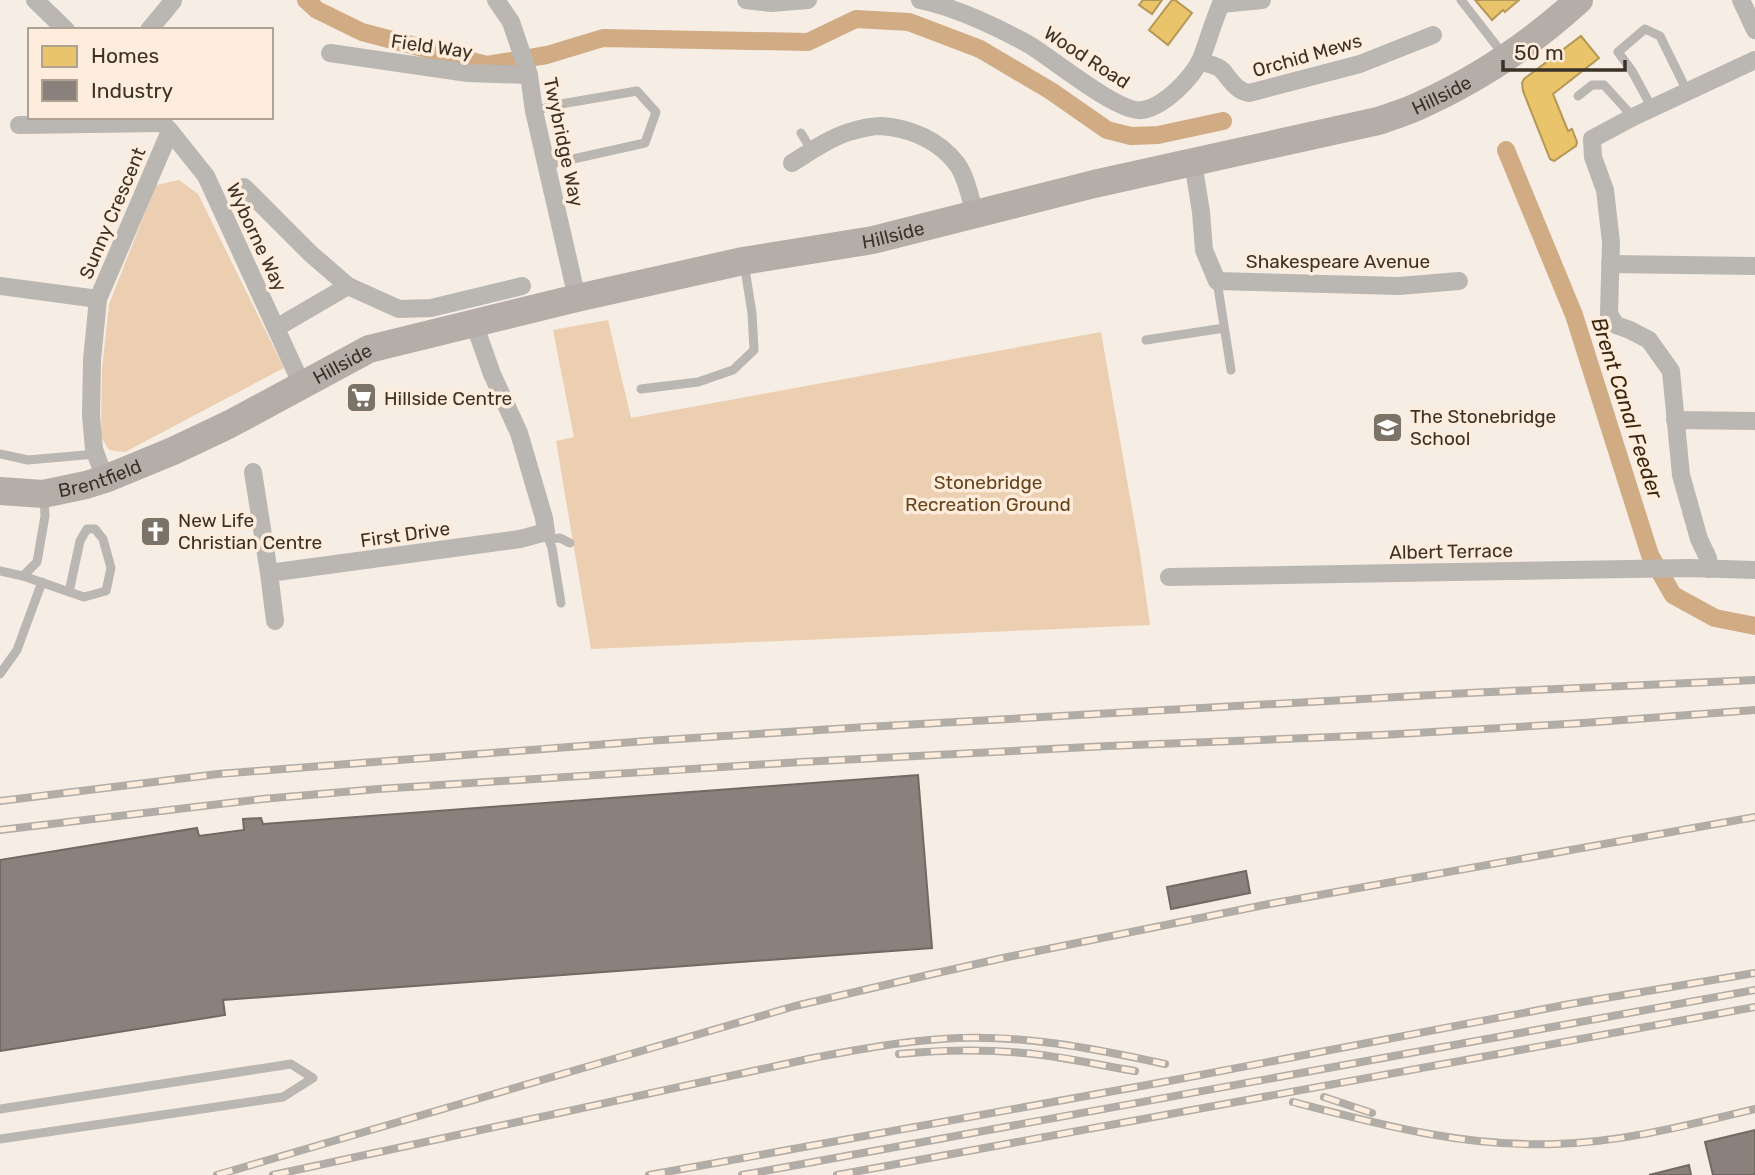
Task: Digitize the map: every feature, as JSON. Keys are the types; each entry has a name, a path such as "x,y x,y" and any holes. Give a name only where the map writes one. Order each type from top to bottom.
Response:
{"main road":[{"name":"Hillside","path":"192,442 254,412 369,349 743,261 873,240 1094,184 1378,121 1422,105 1459,87 1506,57 1579,0"},
{"name":"Brentfield","path":"0,491 43,494 86,485 101,466 192,442"}],"street":[{"path":"34,0 64,28"},
{"name":"Twybridge Way","path":"496,0 510,22 528,71 534,111 577,298"},
{"path":"746,0 771,3 808,0"},
{"name":"Wood Road","path":"920,0 993,26 1030,45 1121,105 1140,111 1158,105 1173,94 1200,61 1219,2"},
{"path":"1219,2 1262,0"},
{"path":"1741,0 1755,30"},
{"path":"151,28 173,1"},
{"name":"Orchid Mews","path":"1200,61 1220,68 1239,89 1249,93 1360,64 1433,35"},
{"name":"Field Way","path":"330,53 468,73 528,71"},
{"path":"1709,569 1709,558 1699,539 1681,475 1671,371 1649,340 1616,324 1609,314 1611,242 1605,190 1592,157 1592,139 1755,60"},
{"path":"19,125 163,124"},
{"name":"Sunny Crescent","path":"101,466 91,416 92,360 98,299 163,124"},
{"name":"Wyborne Way","path":"163,124 206,177 302,385"},
{"path":"792,163 848,133 879,126 916,132 937,145 956,162 964,177 975,214"},
{"path":"1193,162 1204,250 1217,281"},
{"path":"244,187 311,254 348,286 399,309 431,308 523,286"},
{"path":"1610,264 1755,266"},
{"name":"Shakespeare Avenue","path":"1217,281 1399,286 1459,281"},
{"path":"0,286 98,299"},
{"path":"276,327 348,286"},
{"path":"474,323 492,374 519,433 547,536"},
{"path":"1675,420 1755,421"},
{"path":"253,472 275,621"},
{"name":"First Drive","path":"269,573 547,536"},
{"name":"Albert Terrace","path":"1169,577 1648,569 1755,570"}],"lane":[{"path":"1461,0 1506,57"},
{"path":"1652,108 1632,71 1618,52 1645,29 1660,36 1687,91"},
{"path":"1578,96 1592,85 1604,85 1633,117"},
{"path":"534,111 637,91 656,112 645,143 546,165"},
{"path":"801,133 812,151"},
{"path":"641,389 698,382 733,370 754,350 752,313 743,261"},
{"path":"1217,281 1231,370"},
{"path":"1146,340 1224,328"},
{"path":"0,454 28,460 101,466"},
{"path":"23,576 37,562 45,516 43,494"},
{"path":"0,571 84,597 106,591 111,568 103,539 95,529 87,529 80,541 69,592"},
{"path":"547,536 570,542"},
{"path":"547,536 552,548 561,604"},
{"path":"0,674 17,650 42,582"},
{"path":"0,1109 291,1064 313,1078 283,1097 0,1139"}],"green space":[{"path":"179,180 198,194 284,368 125,452 109,450 101,437 102,369 109,304 156,185"},
{"name":"Stonebridge Recreation Ground","path":"608,320 631,418 1101,332 1150,625 591,649 556,441 574,437 553,330"}],"building: Homes":[{"path":"1143,0 1162,0 1152,14 1139,5"},
{"path":"1172,0 1192,13 1168,45 1149,30"},
{"path":"1475,0 1519,0 1492,20"},
{"path":"1581,36 1599,58 1553,94 1568,131 1572,129 1577,142 1576,146 1554,161 1550,159 1522,83"}],"building: Industry":[{"path":"918,775 932,948 223,1000 225,1015 0,1051 0,860 197,828 199,836 244,830 243,819 261,818 263,824"},
{"path":"1246,871 1250,893 1171,909 1167,887"},
{"path":"1755,1130 1755,1175 1713,1175 1705,1142"},
{"path":"1689,1165 1691,1175 1649,1175"}],"waterway":[{"name":"Brent Canal Feeder","path":"306,0 317,10 362,32 487,65 547,55 603,38 808,42 856,19 909,22 980,49 1051,91 1107,130 1131,136 1158,135 1223,121"},
{"name":"Brent Canal Feeder","path":"1506,150 1574,315 1650,555 1673,595 1715,618 1755,626"}],"railway":[{"path":"0,801 218,774 646,741 1468,693 1755,680"},
{"path":"0,830 262,799 378,789 801,762 1381,735 1755,710"},
{"path":"217,1175 795,1006 928,975 1269,904 1755,817"},
{"path":"649,1175 1169,1081 1570,1004 1755,973"},
{"path":"742,1175 1755,990"},
{"path":"837,1175 1755,1007"},
{"path":"273,1175 813,1058 909,1042 969,1038 1026,1040 1082,1047 1165,1064"},
{"path":"899,1054 961,1050 1008,1052 1051,1056 1135,1071"},
{"path":"1324,1097 1372,1113"},
{"path":"1293,1102 1422,1133 1521,1144 1606,1140 1681,1127 1755,1109"}],"place":[{"name":"Hillside Centre","path":"361,398"},
{"name":"The Stonebridge School","path":"1387,427"},
{"name":"New Life Christian Centre","path":"155,531"}]}
